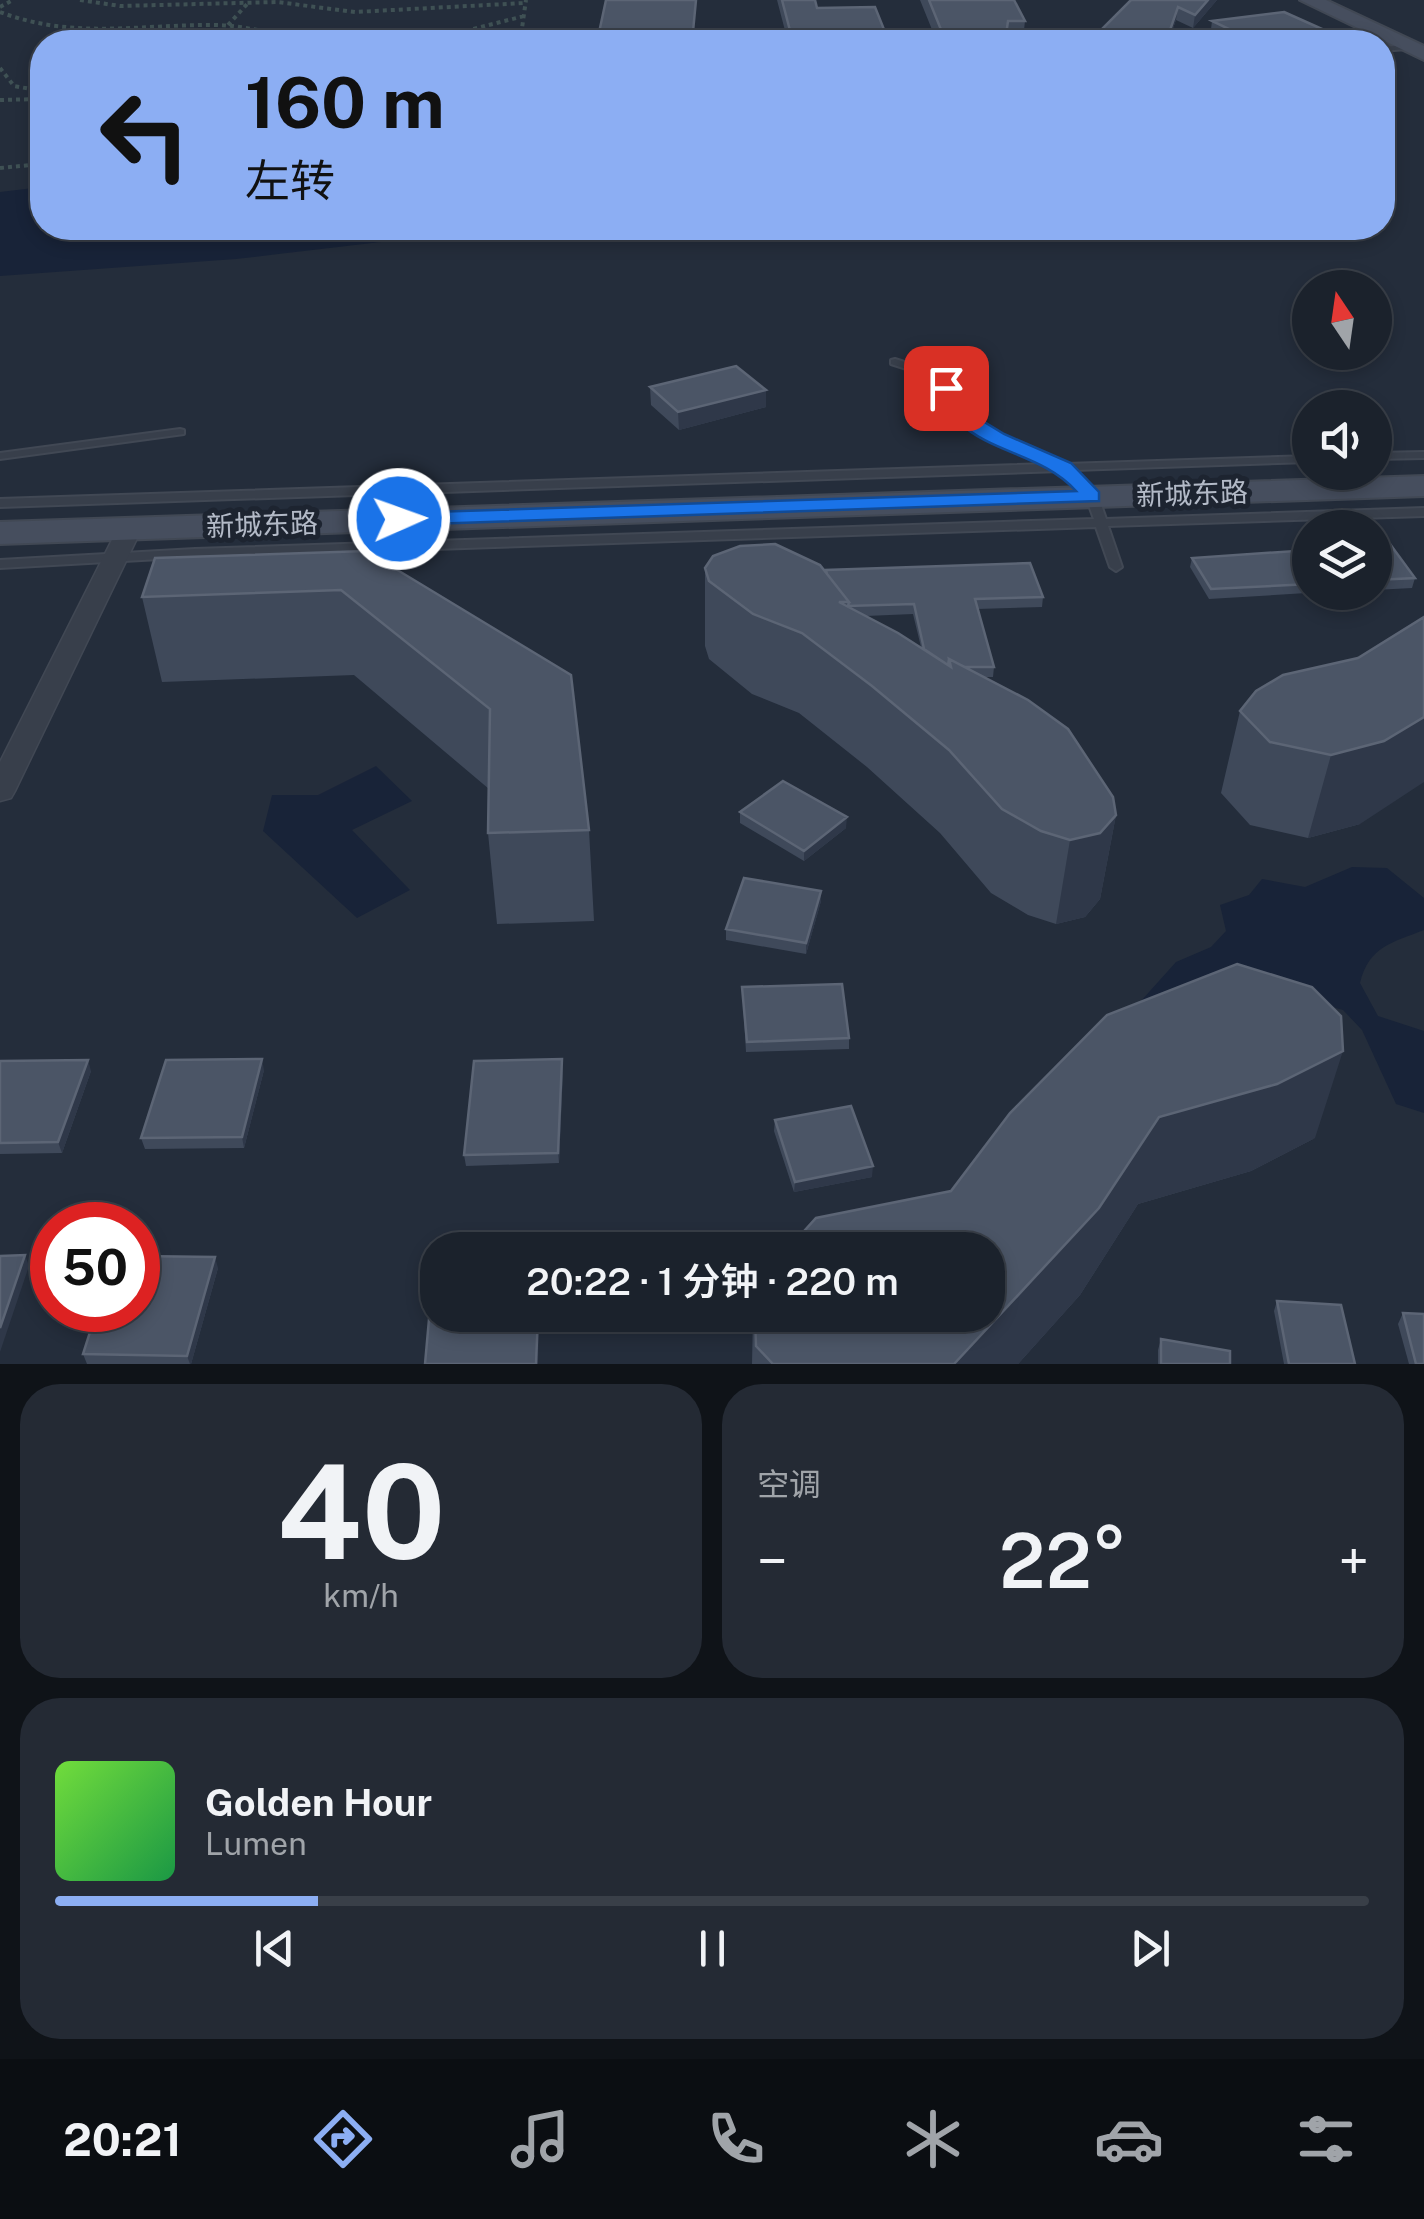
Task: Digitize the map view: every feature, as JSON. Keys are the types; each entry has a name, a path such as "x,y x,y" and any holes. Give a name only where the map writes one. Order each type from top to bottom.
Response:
{"main road":[{"path":"1310,0 1374,30"},
{"name":"新城东路","path":"0,533 122,543 1098,509 1424,486"}],"street":[{"path":"0,791 122,543"}],"lane":[{"path":"895,362 926,372 946,388 966,418 998,438 1064,467 1098,509 1116,567"},
{"path":"0,456 180,432"},
{"path":"1392,456 1424,455"},
{"path":"0,503 1292,459"},
{"path":"1098,509 1424,512"},
{"path":"0,564 122,543"}],"path":[{"path":"12,0 0,10 23,23 59,30"},
{"path":"80,0 120,6 249,2 355,12 526,1 522,30"},
{"path":"227,26 249,2"},
{"path":"470,30 524,16"},
{"path":"97,30 227,26 252,30"},
{"path":"0,68 14,86 30,89"},
{"path":"0,100 30,99"},
{"path":"0,168 30,165"}],"water":[{"path":"30,188 30,240 398,240 236,259 0,276 0,192"},
{"path":"376,766 412,801 352,830 410,890 357,918 263,831 272,795 318,795"},
{"path":"1352,867 1387,868 1424,898 1424,930 1383,947 1369,961 1360,983 1378,1016 1424,1031 1424,1113 1396,1104 1362,1030 1343,1010 1311,1001 1157,1033 1141,1001 1176,962 1211,947 1226,931 1220,905 1249,895 1262,879 1305,887"}],"building":[{"path":"606,0 696,0 693,30 600,30"},
{"path":"782,0 815,0 817,8 875,7 884,30 790,30"},
{"path":"929,0 1014,0 1025,21 1008,21 1007,30 941,30"},
{"path":"1131,0 1208,0 1195,15 1178,7 1170,30 1101,30"},
{"path":"1284,12 1324,30 1231,30 1212,21"},
{"path":"736,366 766,390 678,412 650,387"},
{"path":"775,544 820,565 849,602 839,602 951,667 949,659 1028,700 1068,729 1113,797 1116,815 1100,833 1070,840 1041,831 1002,809 949,750 872,686 802,633 753,614 709,581 705,568 713,556 740,546"},
{"path":"1392,547 1415,578 1392,579"},
{"path":"366,551 571,675 589,830 488,833 490,709 341,590 142,597 155,558"},
{"path":"1292,551 1292,585 1211,589 1192,558"},
{"path":"1030,563 1043,597 975,599 994,667 965,667 949,659 948,665 924,649 914,604 848,606 826,570"},
{"path":"1424,617 1424,717 1384,741 1331,755 1270,742 1240,711 1256,691 1283,675 1358,658"},
{"path":"783,781 847,817 804,851 740,812"},
{"path":"744,878 821,891 806,943 726,929"},
{"path":"1237,964 1312,987 1341,1016 1343,1051 1277,1084 1159,1117 1099,1208 1005,1309 1005,1232 803,1232 816,1218 951,1191 1010,1113 1107,1015"},
{"path":"842,984 849,1038 747,1042 742,987"},
{"path":"262,1059 242,1137 141,1138 166,1060"},
{"path":"562,1059 558,1153 464,1155 474,1061"},
{"path":"88,1060 58,1142 0,1143 0,1061"},
{"path":"851,1106 873,1166 795,1182 775,1120"},
{"path":"25,1255 0,1328 0,1256"},
{"path":"160,1256 215,1257 187,1356 83,1354 90,1332 160,1332"},
{"path":"1277,1301 1341,1305 1355,1364 1289,1364"},
{"path":"1403,1313 1424,1314 1424,1364 1416,1364"},
{"path":"428,1332 537,1332 536,1364 425,1364"},
{"path":"756,1332 984,1332 954,1364 773,1364 756,1346"},
{"path":"1161,1339 1230,1351 1230,1364 1161,1364"}],"route":[{"path":"399,519 1092,496 1064,467 998,438 966,418 946,388"}]}
